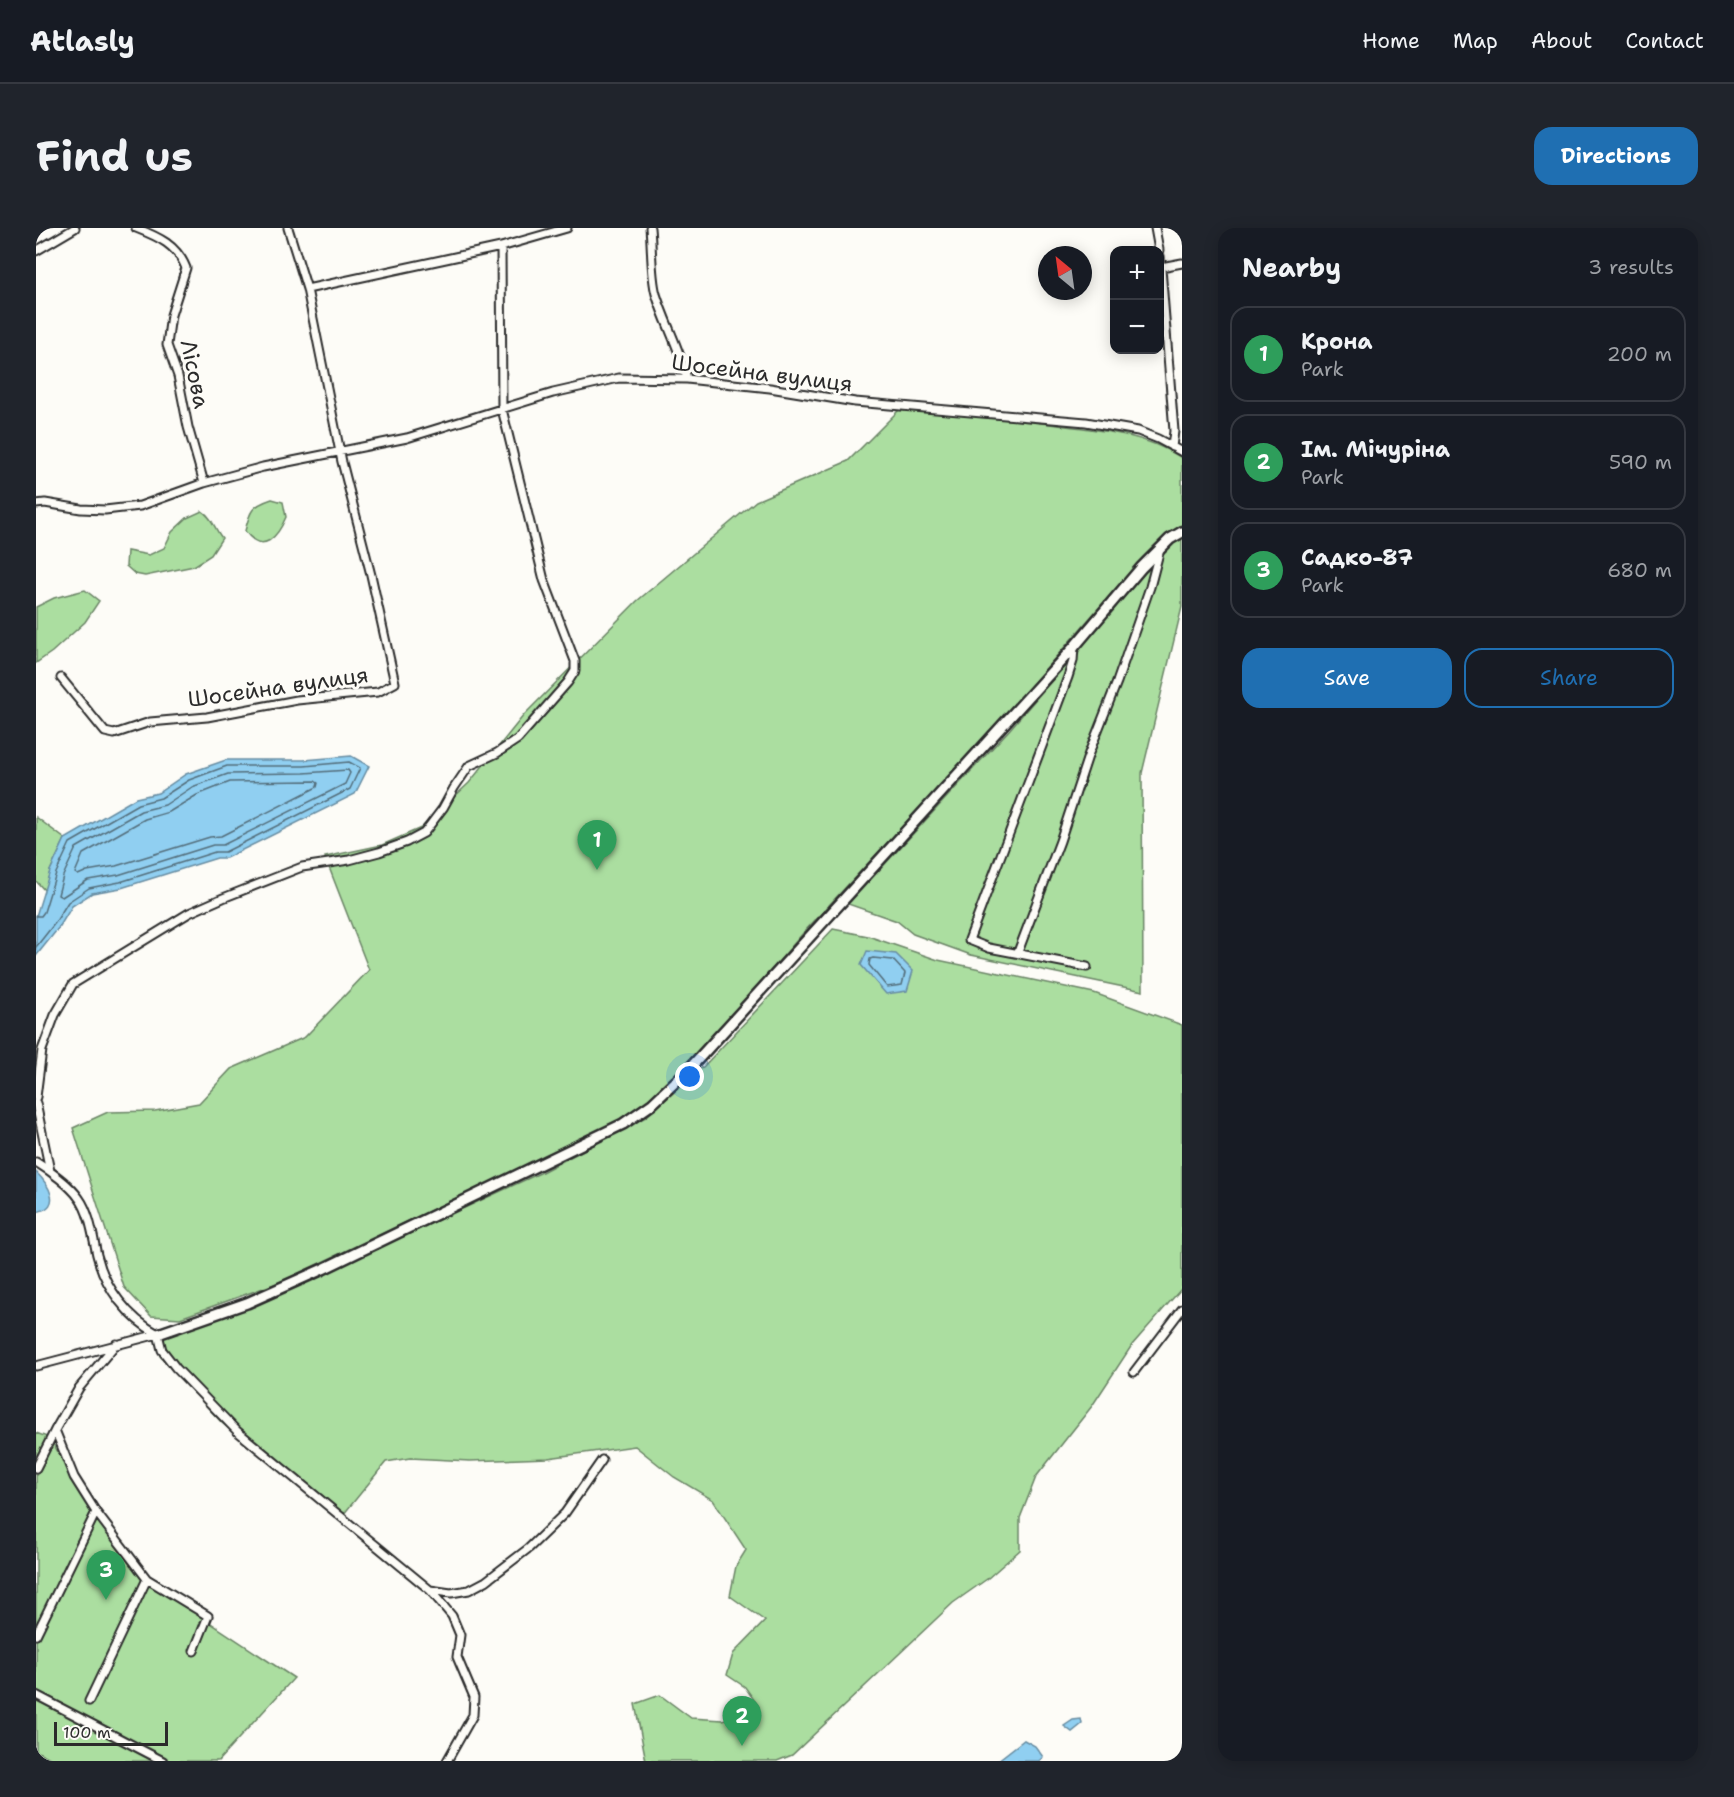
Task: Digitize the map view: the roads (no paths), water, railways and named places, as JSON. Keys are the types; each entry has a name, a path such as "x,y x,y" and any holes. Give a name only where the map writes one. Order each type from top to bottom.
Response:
{"street":[{"path":"36,251 75,228"},
{"name":"Лісова","path":"136,228 171,245 179,252 186,268 171,315 167,345 178,376 188,427 204,483"},
{"name":"Шосейна вулиця","path":"61,678 105,732 114,734 150,722 207,717 297,700 378,692 394,684 371,574 342,462 308,289 288,228"},
{"path":"308,289 501,248 567,228"},
{"path":"650,228 653,282 656,295 683,361 687,379"},
{"path":"1155,228 1158,246"},
{"path":"36,1097 42,1050 56,1015 74,984 189,913 223,898 302,867 379,852 424,833 469,766 497,753 518,739 575,671 575,661 544,580 502,409 501,248"},
{"path":"1164,266 1182,263"},
{"path":"1164,296 1178,431 1173,447"},
{"name":"Шосейна вулиця","path":"36,504 105,510 140,506 204,483 263,467 407,438 553,393 619,378 687,379 771,388 855,402 1086,422 1138,431 1182,452"},
{"path":"36,1366 158,1334 247,1303 623,1124 652,1104 690,1068 1074,648 1141,568 1170,539 1182,532"},
{"path":"1018,952 1150,587 1160,549"},
{"path":"1074,648 1068,677 1048,725 969,940 989,948 1087,967"},
{"path":"36,1103 50,1171"},
{"path":"36,1162 50,1171 79,1198 90,1225 98,1259 111,1288 129,1314 144,1327 158,1334 162,1350 176,1368 237,1431 430,1590 452,1616 459,1635 457,1657 474,1697 472,1715 447,1761"},
{"path":"1134,1372 1182,1310"},
{"path":"36,1468 79,1388 116,1344"},
{"path":"55,1430 74,1477 96,1512 147,1579 208,1616 194,1652"},
{"path":"430,1590 451,1593 469,1590 486,1581 529,1548 565,1513 602,1460"},
{"path":"36,1635 96,1512"},
{"path":"89,1701 147,1579"},
{"path":"36,1695 163,1761"}],"water":[{"path":"351,756 369,766 355,794 226,858 217,858 121,888 92,893 72,906 60,926 36,956 36,916 50,871 65,839 136,798 158,793 186,774 226,760 304,760"},
{"path":"867,951 896,954 913,971 907,991 886,994 861,965"},
{"path":"36,1172 49,1189 51,1200 50,1205 45,1209 36,1212"},
{"path":"1081,1719 1082,1724 1072,1732 1064,1726 1073,1720"},
{"path":"1024,1740 1035,1746 1043,1757 1039,1761 997,1761"}],"place":[{"name":"Крона","path":"597,870"},
{"name":"Садко-87","path":"106,1600"},
{"name":"Ім. Мічуріна","path":"742,1746"}]}
